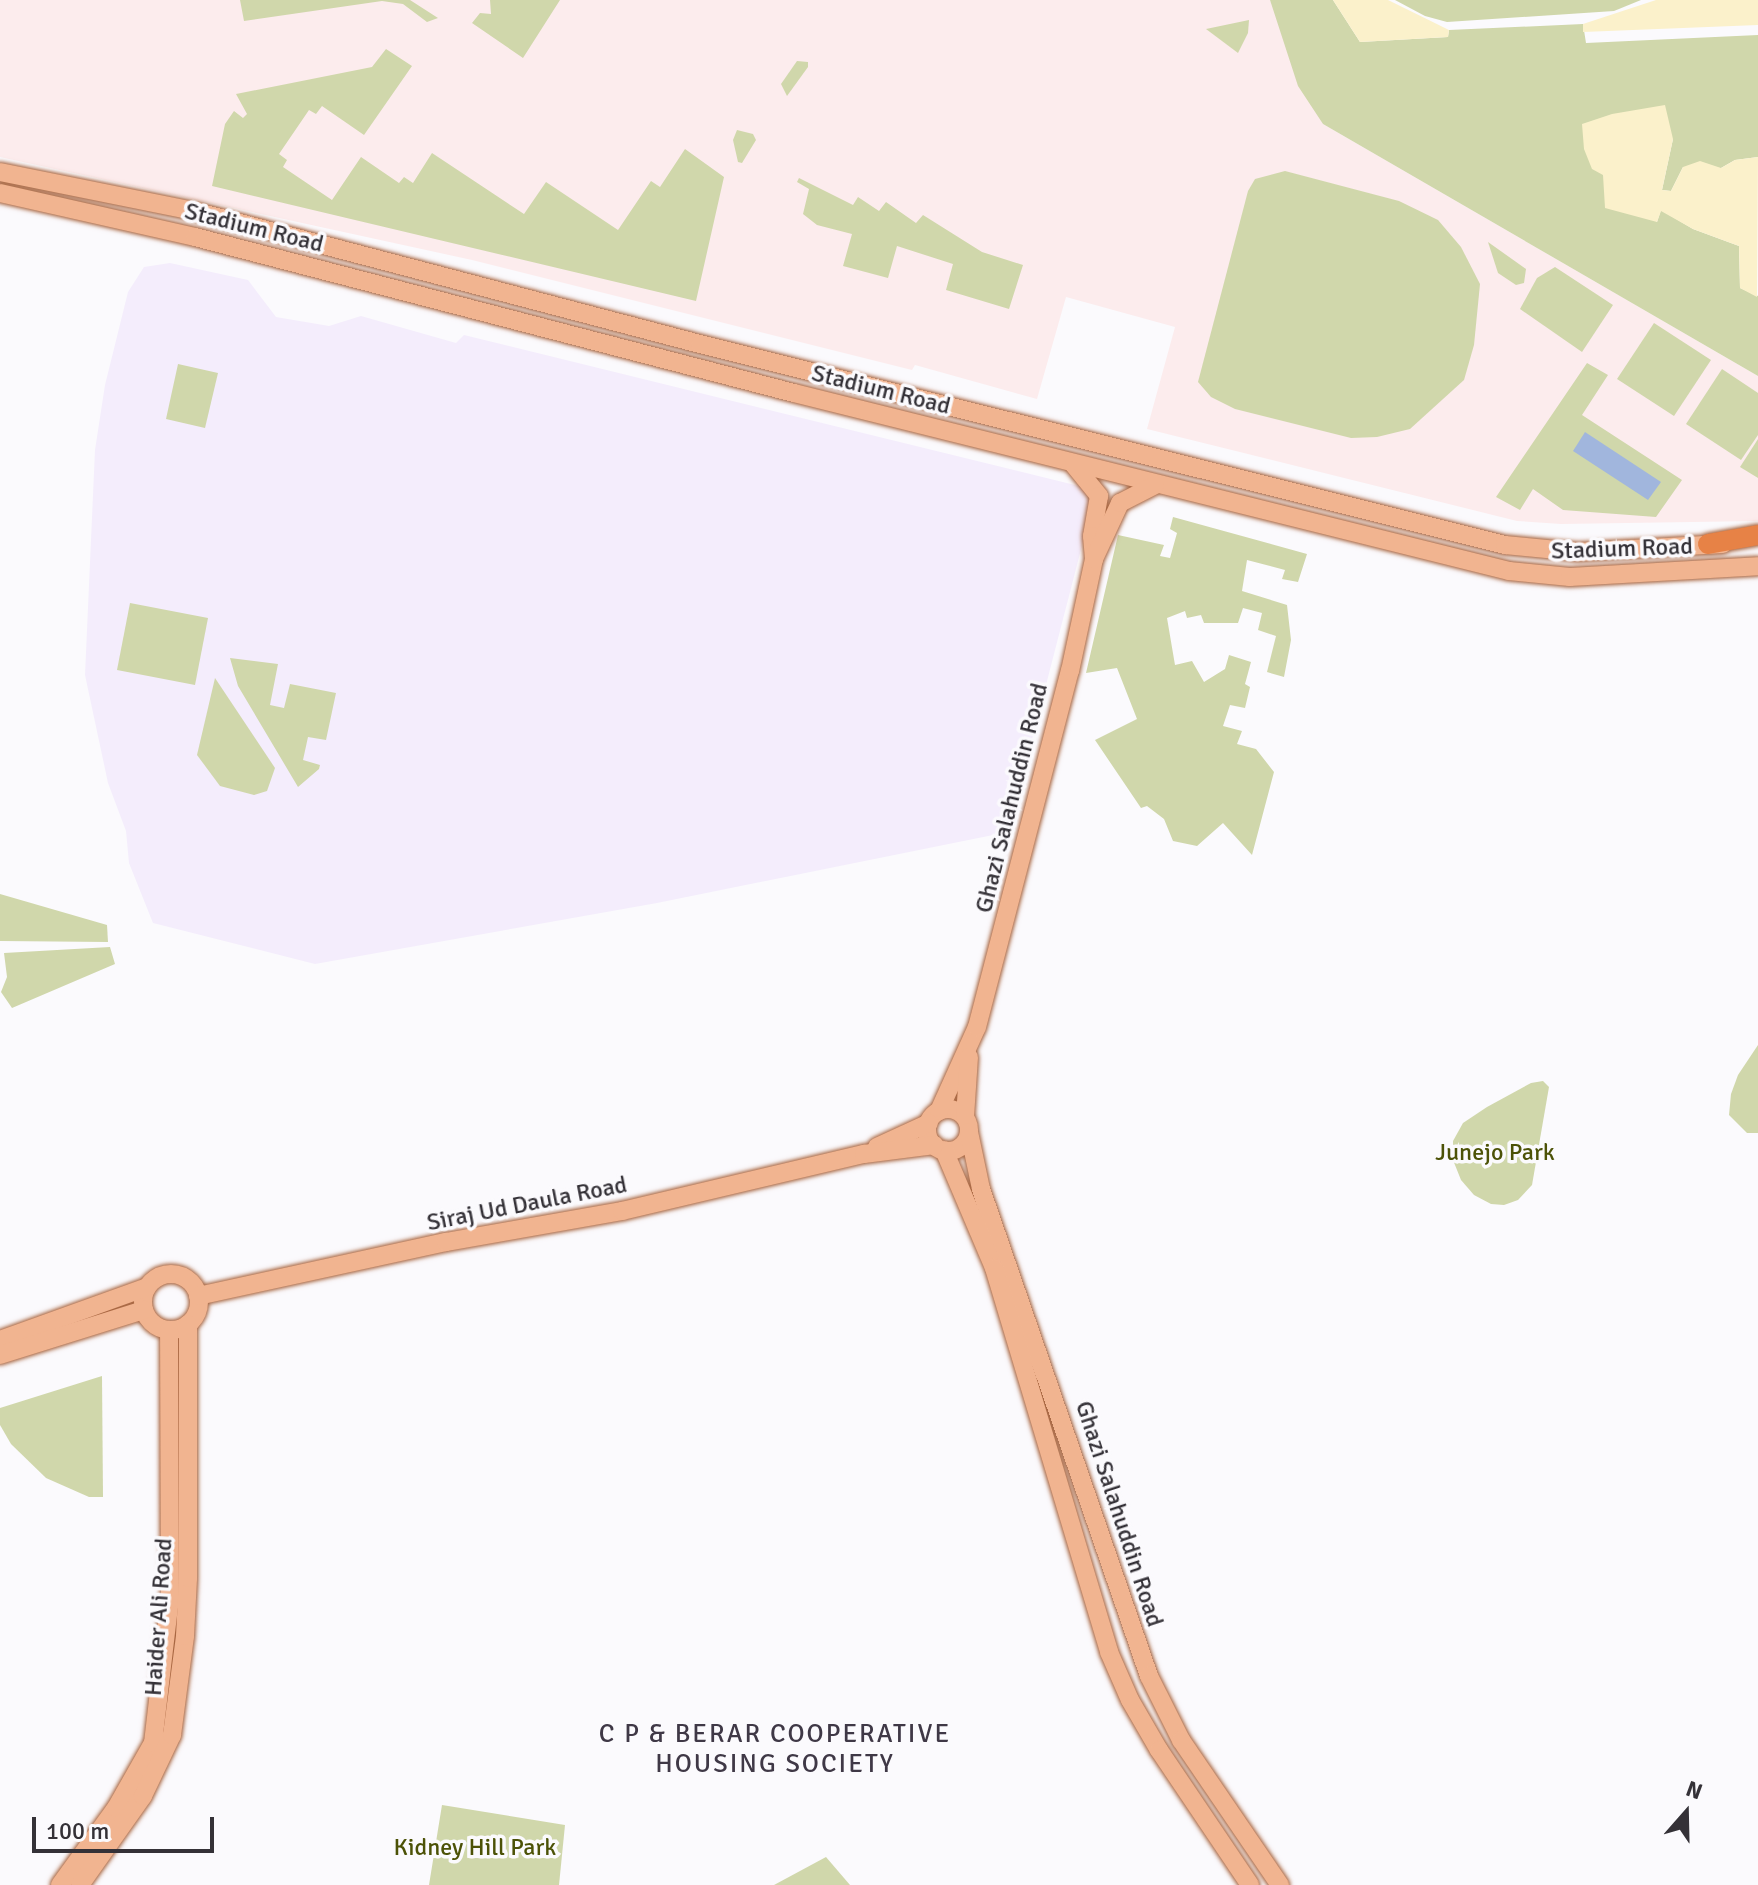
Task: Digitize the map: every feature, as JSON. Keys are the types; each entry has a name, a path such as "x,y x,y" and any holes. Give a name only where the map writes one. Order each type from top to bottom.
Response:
{"highway":[{"path":"1708,544 1758,535"}],"main road":[{"name":"Stadium Road","path":"0,172 194,211 452,281 1505,545 1578,552 1758,542"},
{"name":"Stadium Road","path":"0,193 195,237 1155,485 1532,576 1570,577 1758,566"},
{"path":"445,302 452,281"},
{"name":"Ghazi Salahuddin Road","path":"1072,462 1099,496 1092,536 1094,559"},
{"name":"Ghazi Salahuddin Road","path":"934,1117 970,1047 1017,877 1094,559 1120,503 1155,485"},
{"name":"Ghazi Salahuddin Road","path":"970,1047 967,1125 981,1189 1149,1676 1188,1752 1280,1885"},
{"path":"957,1111 967,1125 960,1147 939,1147 928,1137 934,1117 957,1111"},
{"name":"Siraj Ud Daula Road","path":"864,1154 934,1117"},
{"name":"Ghazi Salahuddin Road","path":"939,1147 994,1268 1109,1652 1159,1750 1250,1885"},
{"name":"Siraj Ud Daula Road","path":"198,1296 490,1233 622,1211 864,1154 939,1147"},
{"path":"0,1340 147,1287 159,1277 175,1275 188,1281 198,1296 197,1311 188,1324 169,1330 153,1324 144,1310 147,1287"},
{"path":"0,1355 144,1310"},
{"name":"Haider Ali Road","path":"80,1885 143,1796 172,1735 184,1649 188,1578 188,1324"},
{"name":"Haider Ali Road","path":"60,1885 142,1768 153,1743 170,1599 169,1330"}],"shaded area":[{"path":"0,0 1270,0 1323,124 1758,376 1758,521 1561,524 1517,521 1147,429 1175,327 1066,297 1037,399 915,365 912,370 472,260 0,157"},
{"path":"170,263 248,280 276,317 329,326 361,316 456,343 464,335 1087,488 1093,503 1008,832 657,903 315,964 153,923 129,863 126,831 108,783 85,675 95,450 105,385 128,292 144,267"}],"green space":[{"path":"240,0 410,0 438,18 427,22 403,4 382,1 244,21"},
{"path":"490,0 560,0 523,58 472,23 480,13 491,14"},
{"path":"1270,0 1333,0 1360,42 1448,37 1449,30 1583,24 1586,43 1758,35 1758,157 1735,160 1721,168 1683,167 1671,191 1662,190 1673,139 1603,175 1657,222 1661,210 1693,229 1739,246 1740,288 1758,296 1758,376 1323,124 1298,86"},
{"path":"1395,0 1641,0 1614,11 1447,22 1425,16"},
{"path":"1249,20 1248,33 1238,53 1206,29"},
{"path":"386,49 412,66 364,135 322,106 316,114 309,110 279,154 287,160 283,167 332,200 361,157 399,183 404,177 413,183 432,153 524,214 546,182 618,230 651,181 660,187 685,149 724,177 696,301 212,186 225,124 234,111 243,118 247,114 236,94 372,67"},
{"path":"797,61 808,62 808,67 787,96 781,84"},
{"path":"737,130 753,134 756,140 742,163 738,162 733,140"},
{"path":"1285,171 1399,201 1438,220 1461,247 1480,284 1474,345 1464,380 1410,429 1377,437 1351,438 1235,409 1211,397 1198,382 1248,191 1255,179"},
{"path":"799,178 853,205 858,197 879,211 886,202 916,223 923,215 982,252 1023,265 1009,309 946,290 953,264 897,246 888,278 843,266 852,234 817,225 803,214 809,189 797,182"},
{"path":"1488,242 1526,269 1524,283 1516,285 1498,273"},
{"path":"1555,267 1613,305 1582,352 1520,309 1537,278"},
{"path":"1654,323 1711,360 1674,416 1617,379"},
{"path":"1587,363 1608,375 1582,415 1682,480 1656,517 1563,510 1533,489 1520,510 1496,497"},
{"path":"178,364 218,373 205,428 166,419"},
{"path":"1722,369 1758,393 1758,435 1741,460 1686,424"},
{"path":"1758,439 1758,478 1740,467"},
{"path":"1173,517 1307,554 1298,582 1282,579 1285,570 1247,560 1242,591 1287,605 1291,640 1284,677 1267,672 1276,636 1258,630 1262,613 1243,608 1238,623 1204,623 1201,615 1187,618 1185,611 1167,618 1175,665 1192,661 1204,682 1225,669 1229,655 1251,662 1245,684 1250,687 1245,708 1230,705 1223,726 1242,731 1237,744 1256,749 1274,772 1252,855 1223,823 1197,846 1173,841 1164,819 1147,806 1141,808 1095,740 1137,719 1117,668 1086,673 1118,535 1164,545 1160,556 1170,558 1177,533 1170,529"},
{"path":"130,603 208,618 195,685 117,670"},
{"path":"230,658 278,664 270,705 284,708 290,684 336,693 326,740 308,737 303,760 320,765 319,769 298,787 238,686"},
{"path":"215,678 275,768 267,791 254,795 220,786 197,755"},
{"path":"0,894 107,925 108,942 0,941"},
{"path":"110,947 115,964 12,1008 1,992 7,977 4,953"},
{"path":"1758,1045 1758,1133 1747,1133 1729,1115 1731,1094 1738,1075"},
{"name":"Junejo Park","path":"1543,1081 1549,1087 1532,1185 1518,1200 1504,1205 1491,1204 1474,1195 1461,1180 1453,1160 1453,1141 1463,1123 1487,1107 1531,1083"},
{"path":"102,1376 103,1497 89,1497 46,1478 11,1444 0,1425 0,1408"},
{"name":"Kidney Hill Park","path":"442,1805 565,1825 559,1885 429,1885"},
{"path":"826,1857 850,1885 774,1885"}],"sand":[{"path":"1333,0 1388,0 1449,30 1448,37 1360,42"},
{"path":"1656,0 1758,0 1758,25 1583,32 1583,24"},
{"path":"1665,105 1673,139 1662,190 1671,191 1683,167 1700,161 1721,168 1735,160 1758,157 1757,297 1740,288 1739,246 1693,229 1661,211 1657,222 1605,208 1603,175 1592,169 1584,149 1582,124 1612,114"}],"water":[{"path":"1585,432 1661,482 1648,500 1573,451"}],"district":[{"name":"C P & BERAR COOPERATIVE HOUSING SOCIETY","path":"775,1750"}]}
